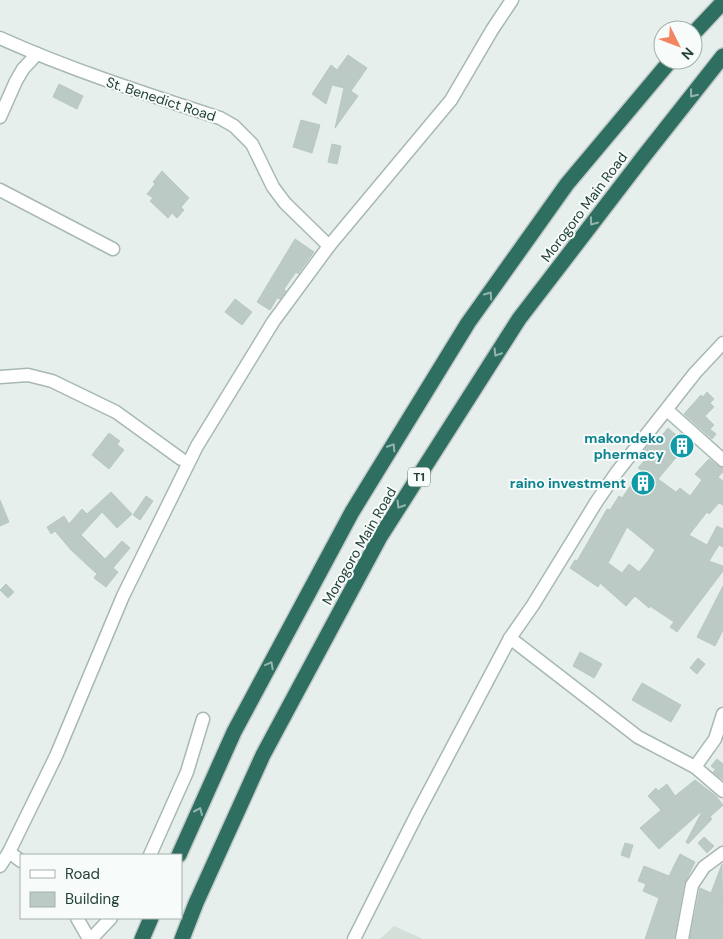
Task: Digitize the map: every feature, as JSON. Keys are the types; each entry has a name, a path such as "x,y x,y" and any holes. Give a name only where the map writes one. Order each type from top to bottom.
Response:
{"highway":[{"path":"703,22 719,4"},
{"name":"Morogoro Main Road","path":"182,939 196,903 263,755 380,537 519,318 723,56"},
{"name":"Morogoro Main Road","path":"179,854 234,732 352,512 468,324 568,184 663,70"},
{"path":"142,939 152,919"}],"street":[{"path":"0,866 9,852 56,756 123,596 197,446 273,322 329,246 451,100 512,0"},
{"name":"St. Benedict Road","path":"0,38 120,86 220,118 234,126 252,144 273,187 285,203 329,246"},
{"path":"0,117 16,81 37,54"},
{"path":"0,190 113,249"},
{"path":"354,939 420,808 510,638 533,606 612,479 696,373 723,343"},
{"path":"0,377 28,376 52,381 116,412 181,459"},
{"path":"667,410 723,460"},
{"path":"510,638 638,737 695,767 723,791"},
{"path":"695,767 715,739 723,714"},
{"path":"150,854 187,772 203,719"},
{"path":"9,852 20,860"},
{"path":"682,939 692,885 704,867 723,853"},
{"path":"78,919 90,939 110,919"}],"shaded area":[{"path":"394,926 423,939 380,939"}],"building":[{"path":"348,55 367,68 351,91 358,96 335,128 344,88 332,85 326,104 312,94 331,65 337,70"},
{"path":"59,84 83,96 77,109 53,97"},
{"path":"301,120 320,125 312,153 293,147"},
{"path":"332,144 341,146 337,164 328,162"},
{"path":"162,171 189,198 181,207 184,210 177,218 172,213 168,218 150,201 153,198 147,194 155,184 153,182"},
{"path":"295,239 314,252 298,274 296,272 284,289 286,291 280,299 277,298 270,310 257,302"},
{"path":"235,299 252,312 242,325 225,312"},
{"path":"707,392 714,399 710,403 714,407 705,416 714,425 710,429 716,434 712,439 684,414 701,395 703,397"},
{"path":"668,428 677,436 680,433 692,443 681,456 679,454 658,479 676,492 680,488 690,496 702,480 695,474 709,459 723,468 723,472 718,477 723,481 723,505 719,503 709,514 707,512 689,535 707,545 717,526 723,529 723,547 719,545 709,561 723,566 723,571 677,632 670,627 674,622 650,606 649,608 635,596 626,606 600,583 598,587 570,568 575,560 577,561 607,509 610,510 619,496 622,498 641,470 638,468 646,459 641,455 651,442 654,445","holes":["627,527 655,550 639,572 629,564 622,573 608,563"]},
{"path":"109,433 120,441 117,444 124,450 109,469 92,455"},
{"path":"111,492 132,514 117,528 102,512 81,535 105,559 122,541 130,548 113,568 118,572 106,587 94,578 97,574 71,550 55,531 51,534 47,527 64,516 69,524 82,509 87,514"},
{"path":"146,496 153,501 140,520 133,515"},
{"path":"0,500 9,522 0,526"},
{"path":"6,584 14,592 8,598 0,590"},
{"path":"723,586 723,630 715,646 697,637"},
{"path":"580,652 602,664 594,678 573,666"},
{"path":"698,658 705,664 697,674 690,668"},
{"path":"642,683 681,705 671,722 632,700"},
{"path":"717,759 723,764 723,780 713,772 716,770 711,766"},
{"path":"695,780 716,796 723,805 710,817 712,819 688,844 686,842 703,810 659,849 640,828 661,810 648,796 656,788 658,791 667,784 675,796"},
{"path":"704,837 714,846 707,853 698,843"},
{"path":"625,843 633,845 629,858 621,855"},
{"path":"680,854 695,862 684,884 674,939 645,939 659,898 643,891 646,884 638,881 644,866 669,876"},
{"path":"722,864 723,939 690,939 700,888 711,893"}],"place":[{"name":"makondeko phermacy","path":"682,446"},
{"name":"raino investment","path":"643,483"}]}
